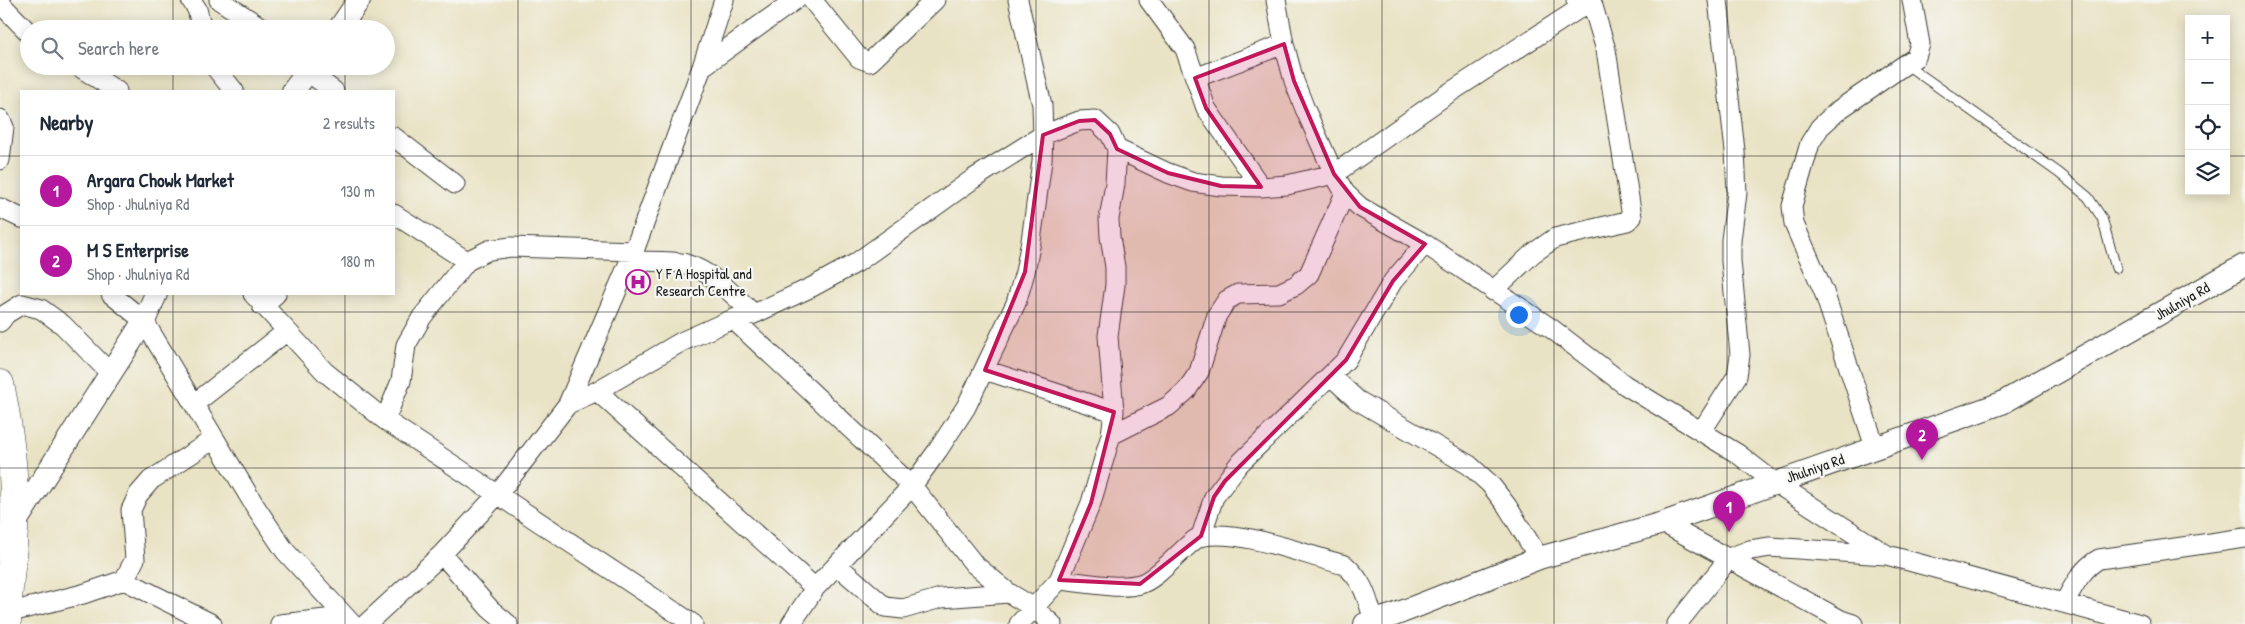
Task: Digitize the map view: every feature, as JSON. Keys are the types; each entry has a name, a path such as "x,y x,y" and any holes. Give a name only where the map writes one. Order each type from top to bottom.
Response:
{"highway":[{"path":"0,384 5,434 7,618"}],"street":[{"path":"191,0 197,8 200,20"},
{"path":"219,0 250,20"},
{"path":"345,20 359,0"},
{"path":"366,624 442,554 498,494 568,404 631,256 702,67 724,0"},
{"path":"702,67 795,0"},
{"path":"812,0 859,58 870,62 935,0"},
{"path":"792,624 816,588 912,486 938,450 966,407 986,370 1016,303 1025,272 1042,161 1042,105 1018,0"},
{"path":"1149,0 1185,48 1206,108 1261,187"},
{"path":"1276,0 1284,44 1294,81 1334,174 1345,193 1360,207 1425,244 1552,330 1625,385 1738,454 1774,482 1887,555"},
{"path":"1701,432 1737,376 1740,355 1731,261 1731,240 1736,193 1735,151 1718,0"},
{"path":"1875,447 1824,292 1794,224 1792,206 1810,143 1820,127 1840,109 1913,61 1920,49 1912,0"},
{"path":"1117,149 1168,173 1193,182 1221,186 1261,187 1287,185 1334,174 1446,95 1586,3 1606,50 1632,218 1627,221 1555,238 1532,254 1493,291"},
{"path":"2,12 20,25"},
{"path":"1196,78 1284,44"},
{"path":"92,75 115,90"},
{"path":"221,75 233,90"},
{"path":"294,90 305,75"},
{"path":"317,75 333,90"},
{"path":"0,119 4,127 0,160"},
{"path":"568,404 596,391 681,342 734,319 754,314 780,303 856,263 973,179 1042,135 1079,121 1095,120 1110,134 1117,149 1115,184 1109,219 1115,267 1115,285 1108,336 1114,412 1111,435 1091,503 1060,580 1019,624"},
{"path":"395,138 455,184"},
{"path":"1111,435 1169,406 1186,391 1199,372 1216,315 1227,300 1238,294 1279,293 1296,285 1309,274 1345,193"},
{"path":"395,215 466,261"},
{"path":"1060,580 1120,586 1140,584 1159,573 1201,536 1214,497 1225,481 1239,464 1346,360 1360,340 1380,301 1393,281 1425,244"},
{"path":"384,420 401,381 406,345 422,317 466,261 490,250 511,247 631,256 685,264 701,270 721,284 754,314"},
{"name":"Jhulniya Rd","path":"1383,621 1539,558 1663,523 1774,482 2002,403 2245,265"},
{"path":"112,295 144,321 214,440 285,551 348,620"},
{"path":"7,533 111,374 144,321 156,295"},
{"path":"264,298 287,331 325,372 384,420 693,624"},
{"path":"0,322 6,314 22,304 41,309 63,324 111,374"},
{"path":"734,319 912,486 974,564 1009,593 1034,608 1052,624"},
{"path":"194,404 287,331"},
{"path":"986,370 1114,412"},
{"path":"1331,376 1357,400 1469,465 1490,484 1507,506 1539,558"},
{"path":"596,391 816,588"},
{"path":"7,618 124,580 135,558 131,510 138,495 151,480 214,440"},
{"path":"1663,523 1844,623"},
{"path":"1201,536 1225,535 1252,539 1345,566 1356,575 1383,621"},
{"path":"2064,603 2082,574 2090,564 2099,559 2245,538"},
{"path":"1683,621 1729,558 1750,550 1770,547 1887,555 2140,624"},
{"path":"442,554 490,609 508,624"},
{"path":"837,565 885,607 903,609 941,598 1009,593"},
{"path":"124,580 212,624"},
{"path":"280,624 348,620"}],"lane":[{"path":"1907,65 2059,173 2088,197 2102,218 2116,268"}],"highlighted area":[{"path":"1284,44 1294,81 1334,174 1360,207 1425,244 1393,281 1346,360 1225,481 1214,497 1201,536 1140,584 1059,580 1091,503 1114,412 985,370 1025,272 1043,135 1079,121 1095,120 1110,134 1117,149 1168,173 1221,186 1261,187 1206,108 1195,78"}],"building":[{"path":"637,273 652,280 647,292 632,285"}],"place":[{"name":"Y F A Hospital and Research Centre","path":"638,282"},
{"name":"M S Enterprise","path":"1922,460"},
{"name":"Argara Chowk Market","path":"1729,532"}]}
